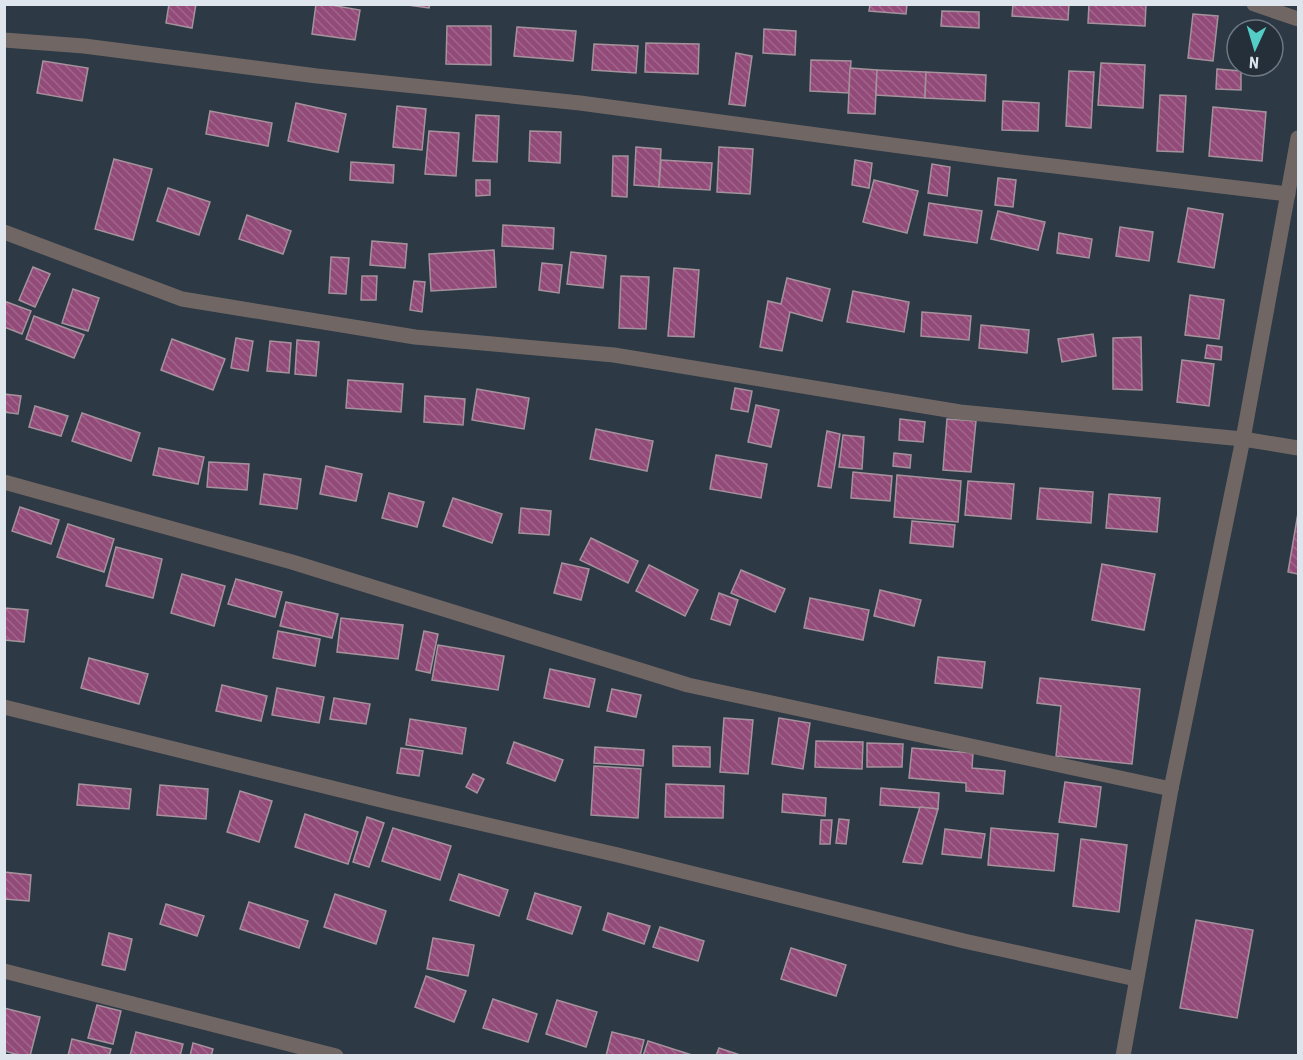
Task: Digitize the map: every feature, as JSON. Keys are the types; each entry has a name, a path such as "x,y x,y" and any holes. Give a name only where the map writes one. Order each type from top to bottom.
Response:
{"street":[{"path":"1254,4 1299,19"},
{"path":"4,40 84,46 317,76 580,103 1004,160 1288,194"},
{"path":"1123,1056 1171,789 1243,439 1299,138"},
{"path":"4,232 182,299 416,336 614,355 960,412 1243,439 1299,447"},
{"path":"4,482 291,562 688,685 1171,789"},
{"path":"4,707 964,941 1136,979"},
{"path":"4,971 336,1056"}],"building":[{"path":"169,4 196,4 192,28 166,23"},
{"path":"316,4 360,10 355,40 312,34"},
{"path":"400,4 430,4 429,8"},
{"path":"870,4 907,4 906,14 869,11"},
{"path":"1013,4 1069,4 1068,20 1012,16"},
{"path":"1089,4 1146,4 1145,26 1088,23"},
{"path":"942,11 979,12 979,28 941,26"},
{"path":"1193,14 1218,16 1213,61 1188,58"},
{"path":"447,26 491,26 491,65 446,64"},
{"path":"517,27 576,31 573,61 514,56"},
{"path":"764,29 796,31 795,55 763,53"},
{"path":"646,43 699,44 698,74 645,72"},
{"path":"594,44 638,46 636,73 592,70"},
{"path":"736,53 752,56 745,106 729,104"},
{"path":"811,60 851,61 849,93 810,91"},
{"path":"43,61 88,68 82,101 37,93"},
{"path":"1101,63 1145,65 1143,108 1098,105"},
{"path":"850,68 877,70 875,114 848,113"},
{"path":"1217,69 1225,70 1225,78 1241,78 1241,90 1216,89"},
{"path":"877,70 926,72 925,98 876,95"},
{"path":"1069,71 1094,72 1091,128 1066,126"},
{"path":"926,72 986,75 985,101 925,98"},
{"path":"1160,95 1186,96 1183,152 1157,151"},
{"path":"1003,101 1039,103 1038,131 1002,130"},
{"path":"296,103 346,114 338,152 288,141"},
{"path":"397,106 426,109 422,150 393,147"},
{"path":"1213,107 1266,112 1262,161 1209,156"},
{"path":"210,111 272,123 268,146 206,134"},
{"path":"476,115 499,116 497,162 473,161"},
{"path":"429,131 459,133 456,176 425,174"},
{"path":"530,131 561,132 560,163 529,161"},
{"path":"636,147 661,149 659,187 634,185"},
{"path":"719,147 753,149 750,194 717,192"},
{"path":"613,156 628,156 627,197 612,196"},
{"path":"114,159 152,169 133,240 95,229"},
{"path":"661,160 712,163 710,190 659,187"},
{"path":"855,160 872,163 869,188 852,185"},
{"path":"351,162 394,165 393,183 350,180"},
{"path":"932,164 950,167 947,196 928,193"},
{"path":"998,178 1016,180 1013,207 995,205"},
{"path":"476,180 490,180 490,195 476,196"},
{"path":"874,180 918,191 907,233 863,222"},
{"path":"168,188 210,202 199,235 157,221"},
{"path":"929,203 982,211 977,243 924,235"},
{"path":"1188,208 1223,214 1214,268 1178,262"},
{"path":"998,211 1045,222 1038,250 991,239"},
{"path":"247,215 291,231 283,254 239,239"},
{"path":"503,225 554,228 553,249 502,246"},
{"path":"1120,227 1153,232 1149,261 1116,256"},
{"path":"1059,233 1092,239 1089,258 1057,253"},
{"path":"372,241 407,244 405,268 370,265"},
{"path":"494,250 496,287 431,291 429,254"},
{"path":"571,252 606,256 603,288 567,284"},
{"path":"331,257 349,258 346,294 329,293"},
{"path":"542,263 562,265 559,293 539,290"},
{"path":"33,267 50,274 35,307 19,300"},
{"path":"674,268 699,270 694,337 668,336"},
{"path":"362,276 377,276 376,300 361,300"},
{"path":"621,276 649,277 646,329 619,328"},
{"path":"787,278 830,289 822,321 790,312 782,351 760,347 768,301 781,304"},
{"path":"414,281 425,282 422,312 410,310"},
{"path":"73,289 99,298 88,331 62,323"},
{"path":"853,291 909,302 904,332 847,322"},
{"path":"1190,295 1224,300 1219,339 1185,335"},
{"path":"4,301 31,311 22,334 4,327"},
{"path":"922,312 971,316 969,340 921,336"},
{"path":"34,316 84,335 74,358 26,339"},
{"path":"981,325 1029,330 1027,353 979,348"},
{"path":"1093,334 1096,356 1062,362 1058,339"},
{"path":"1141,337 1142,390 1113,389 1113,338"},
{"path":"236,338 253,341 248,371 231,368"},
{"path":"172,339 225,359 213,390 161,370"},
{"path":"297,340 319,342 316,376 295,374"},
{"path":"270,341 291,343 289,373 267,371"},
{"path":"1207,345 1222,347 1221,360 1205,358"},
{"path":"1182,360 1214,364 1209,406 1177,402"},
{"path":"348,380 403,384 401,412 346,408"},
{"path":"735,388 752,391 748,412 731,409"},
{"path":"477,389 529,398 524,429 472,420"},
{"path":"4,394 21,396 18,414 4,412"},
{"path":"425,396 465,399 463,425 424,422"},
{"path":"756,405 779,410 771,447 748,442"},
{"path":"35,406 68,416 61,436 29,427"},
{"path":"82,413 140,433 131,461 72,441"},
{"path":"900,419 925,422 923,442 899,440"},
{"path":"947,419 976,421 971,472 943,470"},
{"path":"596,429 653,441 647,471 590,459"},
{"path":"827,431 840,434 831,488 818,486"},
{"path":"843,435 864,437 862,469 839,467"},
{"path":"159,448 204,457 198,484 153,475"},
{"path":"894,453 911,455 910,468 893,466"},
{"path":"716,455 767,464 761,498 710,489"},
{"path":"209,462 249,464 247,490 207,487"},
{"path":"326,466 362,474 356,501 320,494"},
{"path":"853,472 892,476 890,501 851,498"},
{"path":"264,474 301,479 297,509 260,504"},
{"path":"897,475 961,481 958,522 894,517"},
{"path":"968,481 1014,484 1011,519 965,515"},
{"path":"1040,488 1093,492 1091,523 1037,519"},
{"path":"389,493 424,502 417,527 382,518"},
{"path":"1109,494 1160,498 1157,532 1106,528"},
{"path":"453,498 502,514 492,543 443,526"},
{"path":"20,507 59,520 51,544 12,531"},
{"path":"521,508 551,511 549,535 519,533"},
{"path":"1298,513 1298,574 1288,572"},
{"path":"912,521 955,525 953,547 910,543"},
{"path":"68,524 114,539 104,572 57,557"},
{"path":"591,538 638,561 628,583 580,560"},
{"path":"116,547 162,559 153,598 106,586"},
{"path":"562,563 589,569 581,600 554,593"},
{"path":"1102,564 1155,574 1144,630 1092,620"},
{"path":"649,565 698,590 685,616 636,591"},
{"path":"741,570 785,589 775,612 731,593"},
{"path":"182,574 225,586 214,626 171,613"},
{"path":"236,579 282,592 275,617 228,604"},
{"path":"880,590 921,600 914,626 874,616"},
{"path":"719,593 738,600 730,625 711,619"},
{"path":"810,598 869,610 863,640 804,628"},
{"path":"286,602 338,614 332,638 280,626"},
{"path":"4,608 28,610 24,642 4,640"},
{"path":"341,618 403,625 398,659 337,652"},
{"path":"278,631 320,639 315,666 273,658"},
{"path":"424,631 438,634 430,673 416,670"},
{"path":"438,645 504,656 498,690 432,680"},
{"path":"938,657 985,662 982,688 935,683"},
{"path":"89,658 148,674 139,704 81,688"},
{"path":"550,669 595,679 589,707 544,698"},
{"path":"1040,678 1140,689 1132,764 1056,756 1061,706 1037,703"},
{"path":"222,685 267,696 261,721 216,711"},
{"path":"277,688 324,697 319,723 272,715"},
{"path":"612,689 641,695 636,717 607,711"},
{"path":"334,698 370,704 366,724 330,719"},
{"path":"724,718 753,720 748,774 720,772"},
{"path":"779,718 810,723 803,769 772,764"},
{"path":"410,719 466,728 462,754 406,745"},
{"path":"816,741 863,742 862,769 815,767"},
{"path":"514,742 563,760 555,781 507,763"},
{"path":"867,743 903,744 902,767 867,767"},
{"path":"673,746 710,747 710,767 673,766"},
{"path":"595,747 644,750 643,766 594,763"},
{"path":"401,748 423,751 419,776 397,773"},
{"path":"912,748 973,753 972,768 1005,771 1003,794 966,791 966,783 909,778"},
{"path":"594,766 641,769 638,818 591,815"},
{"path":"473,774 484,779 477,793 466,787"},
{"path":"1065,782 1101,787 1096,827 1059,822"},
{"path":"79,784 131,789 129,809 77,805"},
{"path":"666,784 724,786 723,818 665,817"},
{"path":"160,785 208,789 206,819 157,815"},
{"path":"881,788 939,793 938,809 880,805"},
{"path":"240,791 272,801 259,842 227,832"},
{"path":"783,794 826,798 825,816 782,812"},
{"path":"920,807 938,809 922,864 903,862"},
{"path":"305,814 358,832 348,864 295,847"},
{"path":"367,817 384,823 369,867 353,862"},
{"path":"839,819 849,820 846,844 836,843"},
{"path":"821,820 832,820 830,844 820,844"},
{"path":"393,828 451,846 440,880 382,861"},
{"path":"991,828 1058,834 1054,871 988,865"},
{"path":"945,829 985,834 981,858 942,854"},
{"path":"1081,839 1127,845 1119,912 1073,906"},
{"path":"4,872 31,875 29,901 4,899"},
{"path":"459,874 508,890 499,916 450,900"},
{"path":"535,893 581,907 572,934 527,919"},
{"path":"335,894 386,911 376,944 324,927"},
{"path":"249,902 308,921 299,948 240,929"},
{"path":"166,904 204,916 197,936 160,924"},
{"path":"608,913 650,926 644,944 603,930"},
{"path":"1196,920 1253,930 1237,1018 1180,1008"},
{"path":"660,927 704,941 698,961 653,947"},
{"path":"109,933 132,939 125,970 102,965"},
{"path":"433,938 474,945 468,976 427,969"},
{"path":"791,948 846,965 836,996 781,979"},
{"path":"426,976 466,991 454,1022 415,1007"},
{"path":"493,999 537,1014 528,1042 483,1028"},
{"path":"557,1000 597,1012 586,1047 546,1034"},
{"path":"97,1005 121,1011 113,1044 88,1038"},
{"path":"4,1008 40,1017 30,1056 4,1051"},
{"path":"136,1032 183,1044 180,1056 130,1056"},
{"path":"612,1032 644,1040 640,1056 606,1056"},
{"path":"72,1039 111,1049 109,1056 68,1056"},
{"path":"648,1041 695,1056 643,1056"},
{"path":"193,1043 213,1049 211,1056 190,1056"},
{"path":"719,1048 743,1056 716,1056"}]}
